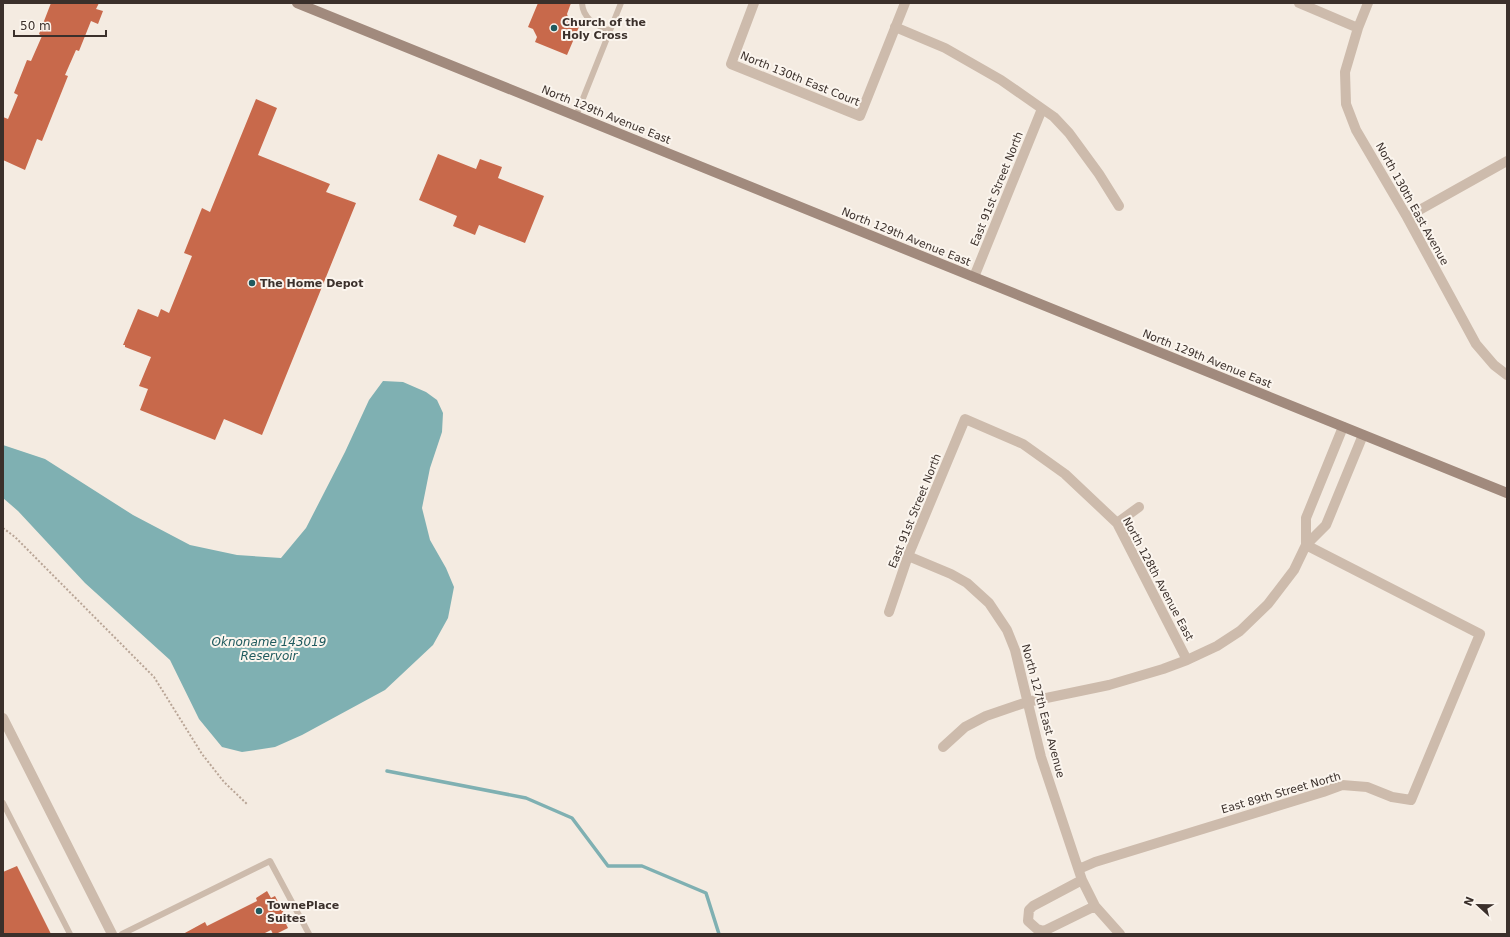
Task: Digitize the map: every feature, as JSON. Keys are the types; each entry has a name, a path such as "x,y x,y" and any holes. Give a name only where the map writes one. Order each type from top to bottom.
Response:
{"main road":[{"name":"North 129th Avenue East","path":"297,3 1362,435 1507,492"}],"street":[{"name":"North 130th East Court","path":"754,3 731,64 860,116 895,26"},
{"path":"905,3 895,26 945,48 1001,80 1054,117 1069,133 1099,174 1119,206"},
{"path":"1299,3 1358,28"},
{"name":"North 130th East Avenue","path":"1368,3 1358,28 1345,72 1346,104 1356,130 1407,216 1476,344 1494,365 1507,375"},
{"name":"East 91st Street North","path":"974,277 1042,109"},
{"path":"1407,216 1507,160"},
{"name":"East 91st Street North","path":"889,612 908,556 965,419"},
{"name":"North 128th Avenue East","path":"965,419 1023,444 1065,474 1117,523 1187,660"},
{"path":"1306,545 1306,518 1343,427"},
{"path":"944,747 965,728 986,716 1027,702 1109,685 1163,669 1217,646 1240,631 1268,604 1294,570 1306,545 1326,525 1362,435"},
{"path":"1117,523 1139,507"},
{"name":"East 89th Street North","path":"1079,868 1342,785 1367,787 1392,797 1411,800 1480,634 1306,545"},
{"name":"North 127th East Avenue","path":"908,556 951,574 967,583 989,603 1007,630 1015,650 1041,757 1082,880 1095,906 1120,934"},
{"path":"3,718 112,934"},
{"path":"1082,880 1033,906 1029,910 1028,921 1037,929 1044,931 1095,906"}],"lane":[{"path":"582,3 582,10 587,18 594,24 610,31"},
{"path":"576,116 621,3"},
{"path":"3,803 70,934"},
{"path":"122,934 270,861 309,934"}],"path":[{"path":"3,528 15,537 154,677 202,754 224,782 248,805"}],"water":[{"name":"Oknoname 143019 Reservoir","path":"383,381 403,382 426,392 437,400 443,413 442,432 430,468 422,508 430,540 446,568 454,587 448,618 433,645 385,690 302,735 275,747 242,752 222,747 199,719 170,660 85,583 18,511 3,498 3,445 45,459 133,515 190,545 237,555 281,558 306,528 345,452 369,400"}],"building":[{"path":"51,3 99,3 96,9 103,11 98,24 91,21 79,51 76,50 65,75 68,76 42,141 37,139 25,170 3,160 3,117 8,119 18,95 14,93 27,60 31,61 42,36 39,34"},
{"name":"Church of the Holy Cross","path":"538,3 571,3 567,14 570,23 579,27 567,55 535,42 537,37 533,29 528,27"},
{"name":"The Home Depot","path":"256,99 277,108 258,155 330,184 326,192 356,203 262,435 224,419 215,440 140,410 148,389 139,386 151,357 123,345 138,309 158,317 161,309 169,313 192,256 184,253 202,208 210,212"},
{"path":"438,154 476,169 480,159 502,167 498,178 544,196 525,243 479,225 475,235 453,226 457,216 419,200"},
{"path":"17,866 51,934 3,934 3,872"},
{"name":"TownePlace Suites","path":"267,891 271,898 275,896 289,923 286,924 288,928 276,934 273,934 271,930 263,934 183,934 205,922 207,926 257,901 256,898"}],"waterway":[{"path":"387,771 526,798 572,818 608,866 642,866 706,893 719,934"}],"place":[{"name":"Church of the Holy Cross","path":"554,28"},
{"name":"The Home Depot","path":"252,283"},
{"name":"TownePlace Suites","path":"259,911"}]}
